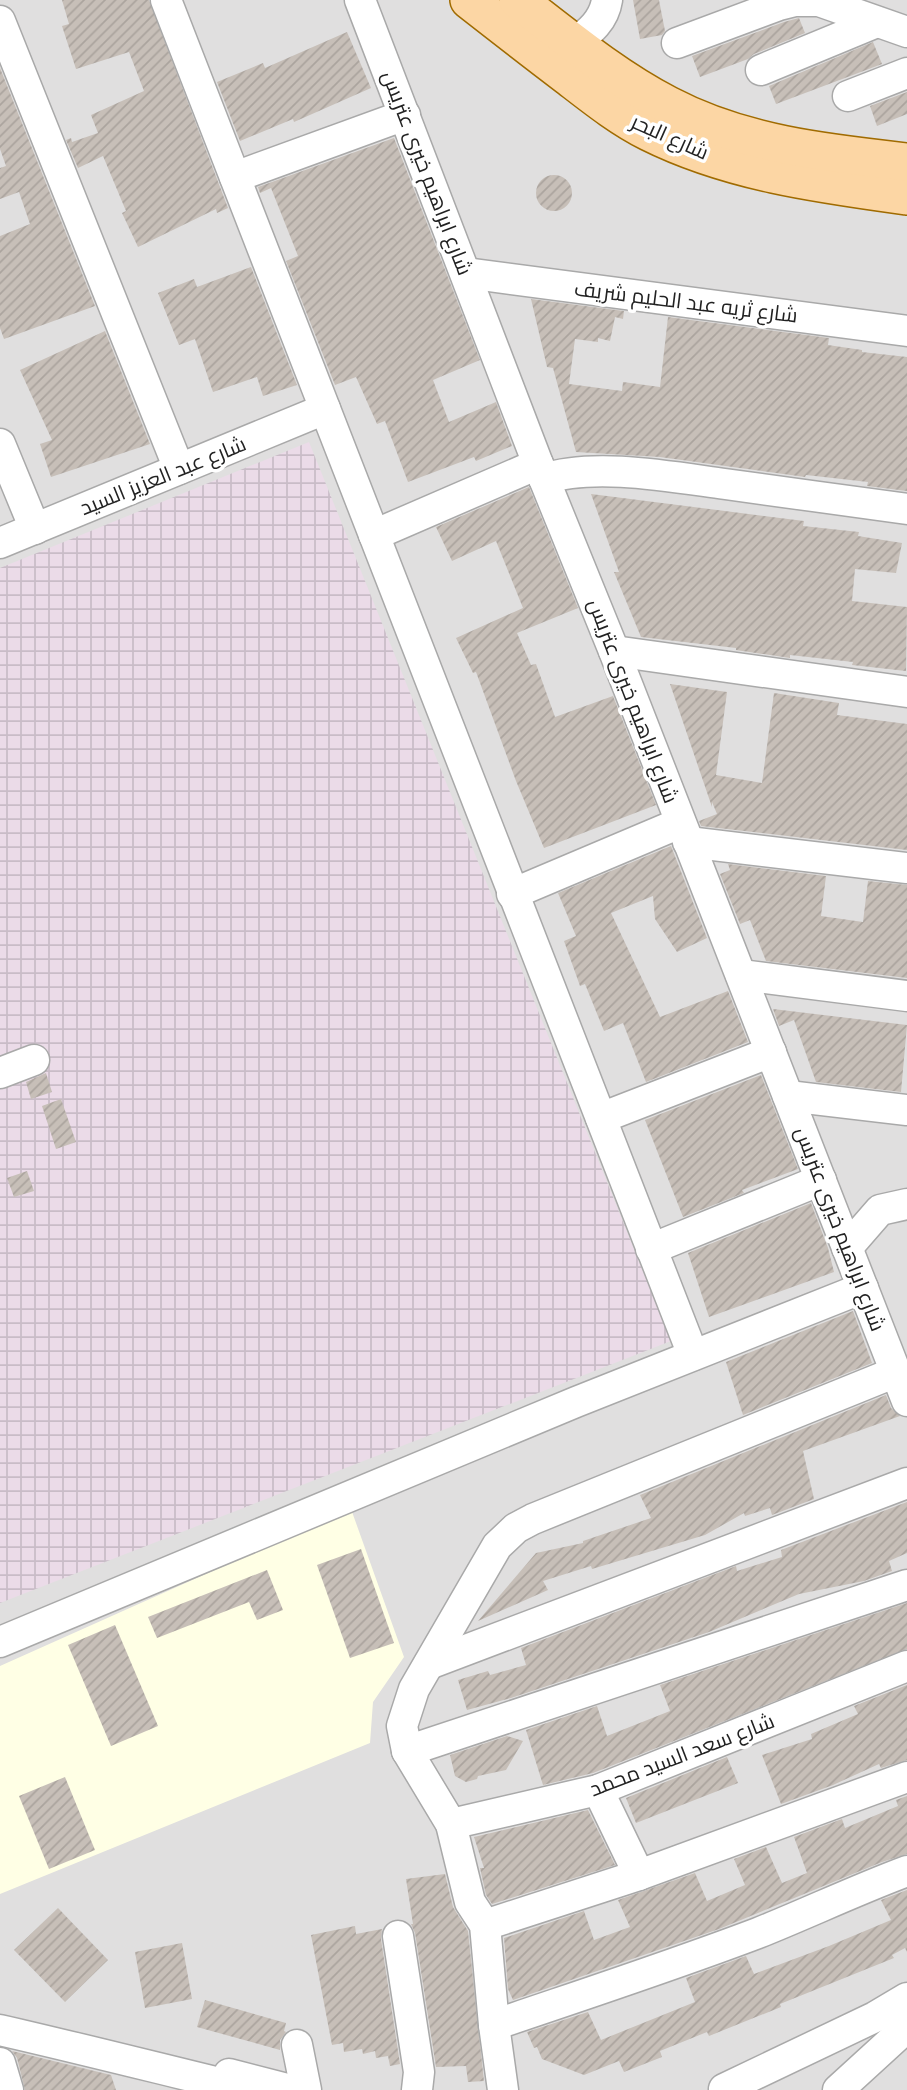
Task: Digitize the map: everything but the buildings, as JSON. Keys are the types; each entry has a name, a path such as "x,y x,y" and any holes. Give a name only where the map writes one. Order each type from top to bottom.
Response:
{"main road":[{"name":"شارع البحر","path":"468,0 605,105 649,132 700,153 753,170 807,181 907,195"},
{"name":"شارع البحر","path":"518,0 620,76 668,106 715,126 764,141 814,151 907,162"}],"street":[{"path":"166,0 693,1355"},
{"name":"شارع ابراهيم خيرى عتريس","path":"360,0 541,472 614,650 907,1401"},
{"path":"574,43 598,24 607,0"},
{"path":"677,43 795,1 819,1 907,32"},
{"path":"0,21 179,469"},
{"path":"761,70 877,22"},
{"path":"848,96 907,73"},
{"path":"235,177 405,115"},
{"name":"شارع ثريه عبد الحليم شريف","path":"466,273 907,331"},
{"name":"شارع عبد العزيز السيد","path":"0,543 325,410"},
{"path":"0,444 34,529"},
{"path":"374,534 541,472 667,477 907,509"},
{"path":"614,650 907,692"},
{"path":"512,894 684,832 907,869"},
{"path":"741,975 907,996"},
{"path":"601,1118 771,1052"},
{"path":"0,1073 34,1060"},
{"path":"788,1096 907,1111"},
{"path":"652,1249 821,1180"},
{"path":"847,1248 880,1210 907,1205"},
{"path":"0,1642 863,1287"},
{"path":"503,2090 485,1925 470,1902 451,1824 407,1751 402,1726 414,1689 498,1546 516,1528 895,1372"},
{"path":"429,1664 907,1483"},
{"path":"407,1751 907,1585"},
{"name":"شارع سعد السيد محمد","path":"451,1824 598,1790 907,1666"},
{"path":"485,1925 639,1875 907,1777"},
{"path":"598,1790 639,1875"},
{"path":"494,2025 709,1951 907,1871"},
{"path":"398,1936 419,2073 417,2090"},
{"path":"725,2090 875,2017 907,1998"},
{"path":"838,2090 907,2027"},
{"path":"0,2030 128,2065 228,2084 291,2090"},
{"path":"297,2045 306,2090"},
{"path":"0,2063 8,2090"}],"shaded area":[{"path":"0,0 907,0 907,2090 0,2090"},
{"path":"309,442 671,1341 0,1603 0,568"},
{"path":"351,1509 404,1657 373,1702 370,1743 0,1894 0,1666"}]}
